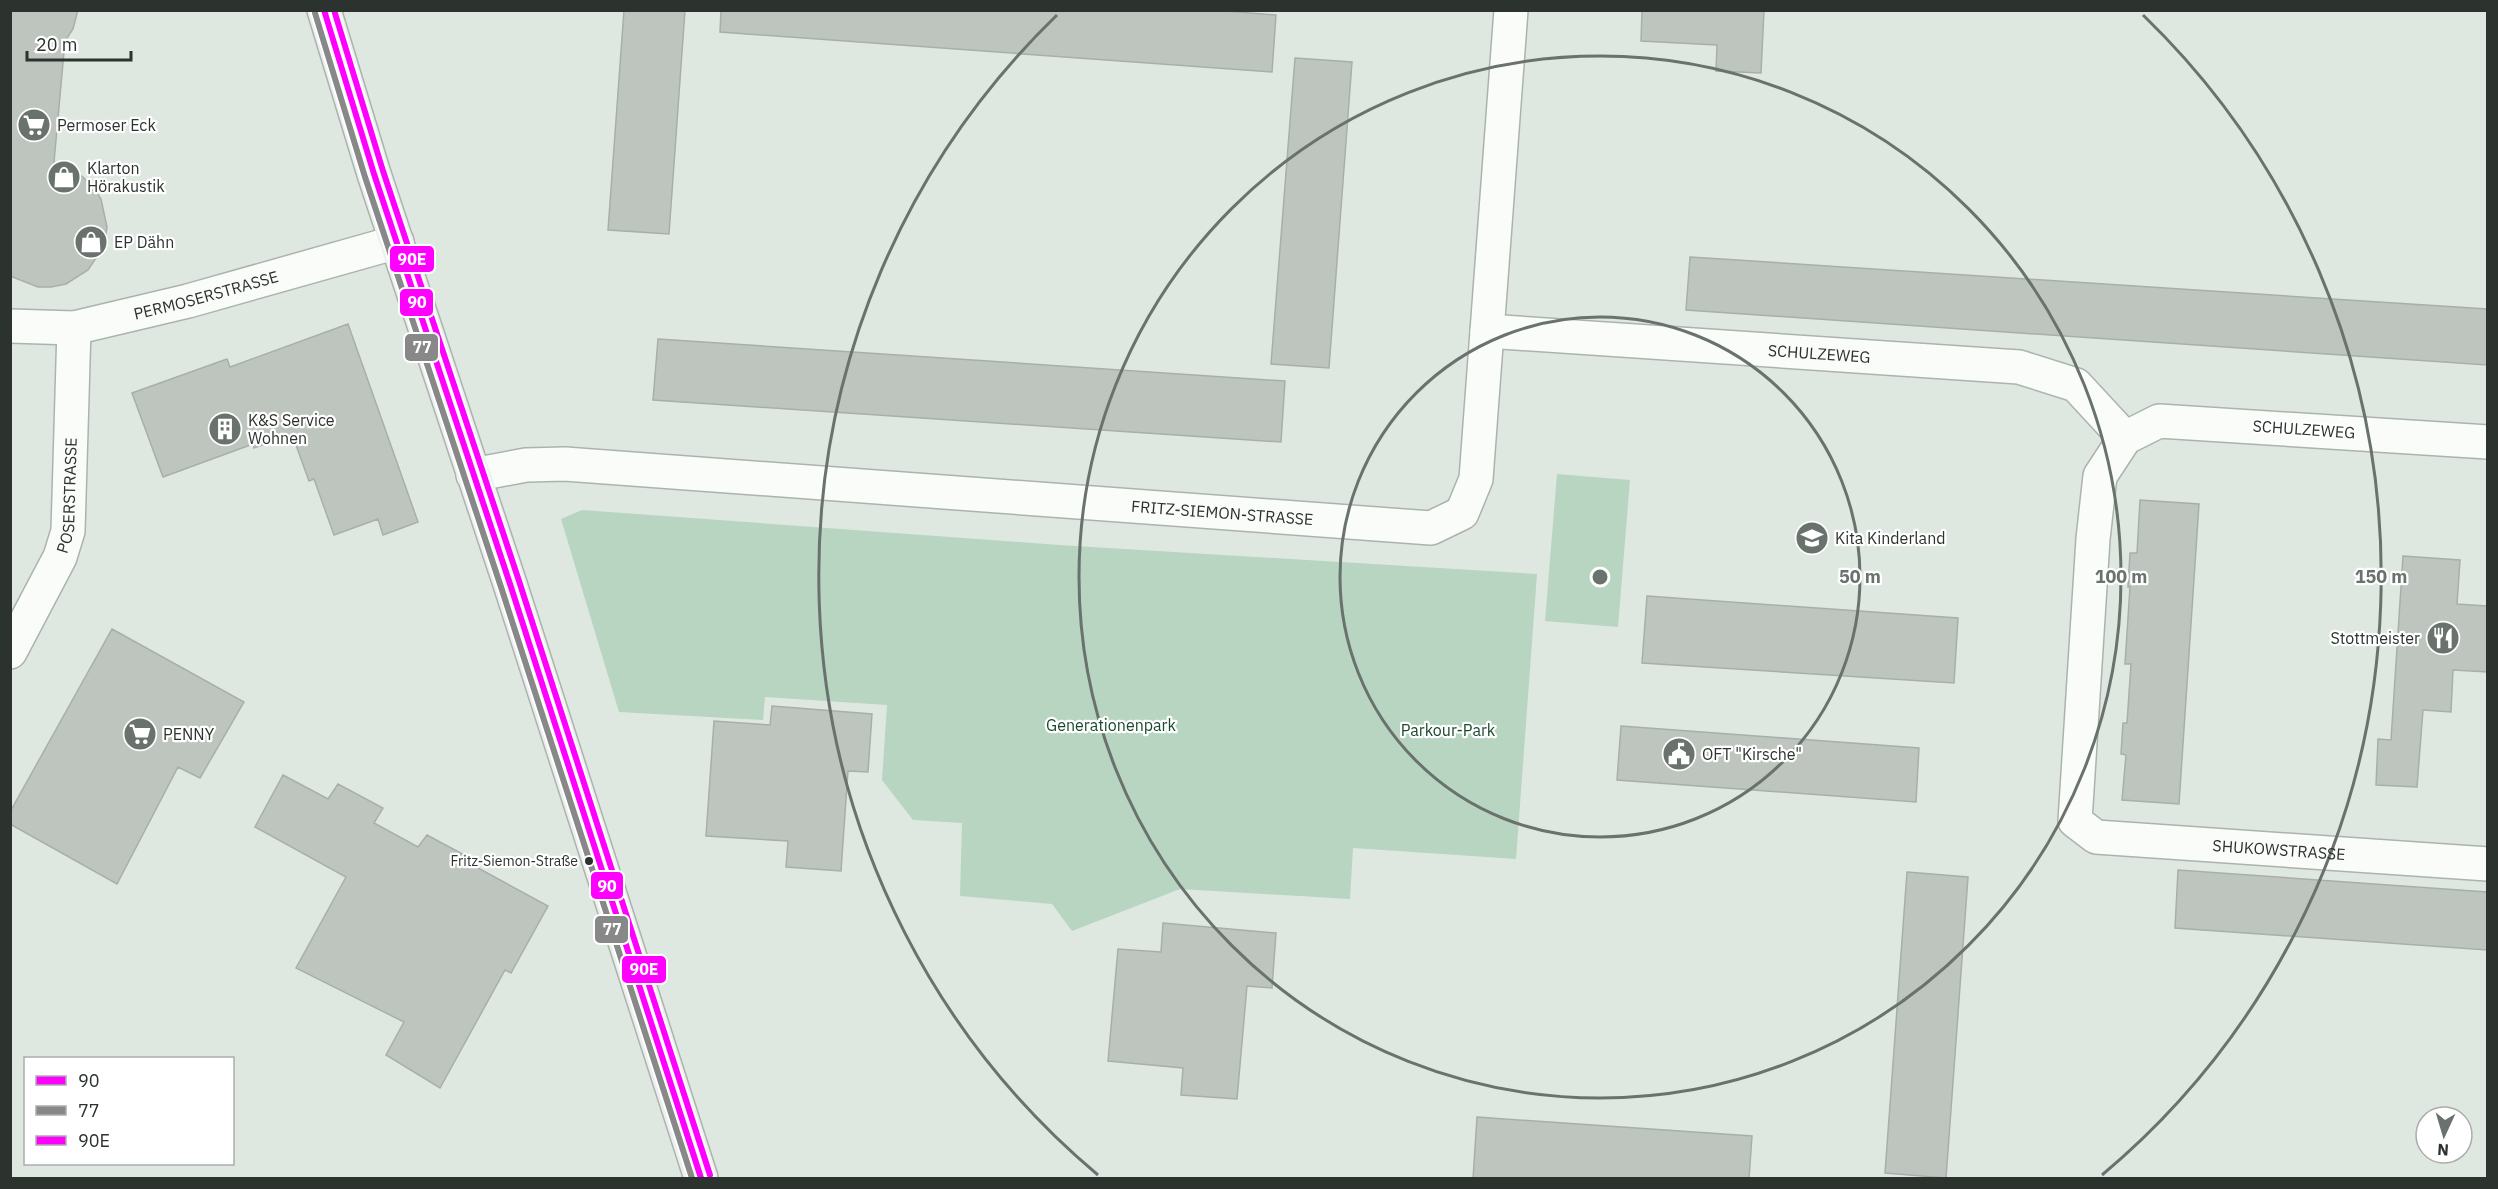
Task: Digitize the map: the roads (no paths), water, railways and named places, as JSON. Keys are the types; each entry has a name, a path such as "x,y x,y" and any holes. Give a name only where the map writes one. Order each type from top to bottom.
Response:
{"main road":[{"path":"324,10 374,174 513,594 701,1179"}],"street":[{"name":"FRITZ-SIEMON-STRASSE","path":"473,475 526,465 565,464 1431,528 1462,513 1476,479 1511,10"},
{"name":"PERMOSERSTRASSE","path":"10,326 74,328 188,302 397,242"},
{"name":"POSERSTRASSE","path":"10,652 60,557 68,531 74,328"},
{"name":"SCHULZEWEG","path":"1487,331 2019,367 2076,385 2125,438 2159,421 2487,442"},
{"name":"SHUKOWSTRASSE","path":"2125,438 2100,476 2093,539 2075,821 2096,837 2487,864"}],"place":[{"name":"Permoser Eck","path":"34,125"},
{"name":"Klarton Hörakustik","path":"64,177"},
{"name":"EP Dähn","path":"91,242"},
{"name":"K&S Service Wohnen","path":"225,429"},
{"name":"Kita Kinderland","path":"1812,538"},
{"name":"Stottmeister","path":"2443,638"},
{"name":"PENNY","path":"140,734"},
{"name":"OFT \"Kirsche\"","path":"1679,754"},
{"name":"Fritz-Siemon-Straße","path":"589,861"}],"park label":[{"name":"Generationenpark","path":"1111,725"},
{"name":"Parkour-Park","path":"1448,730"}]}
